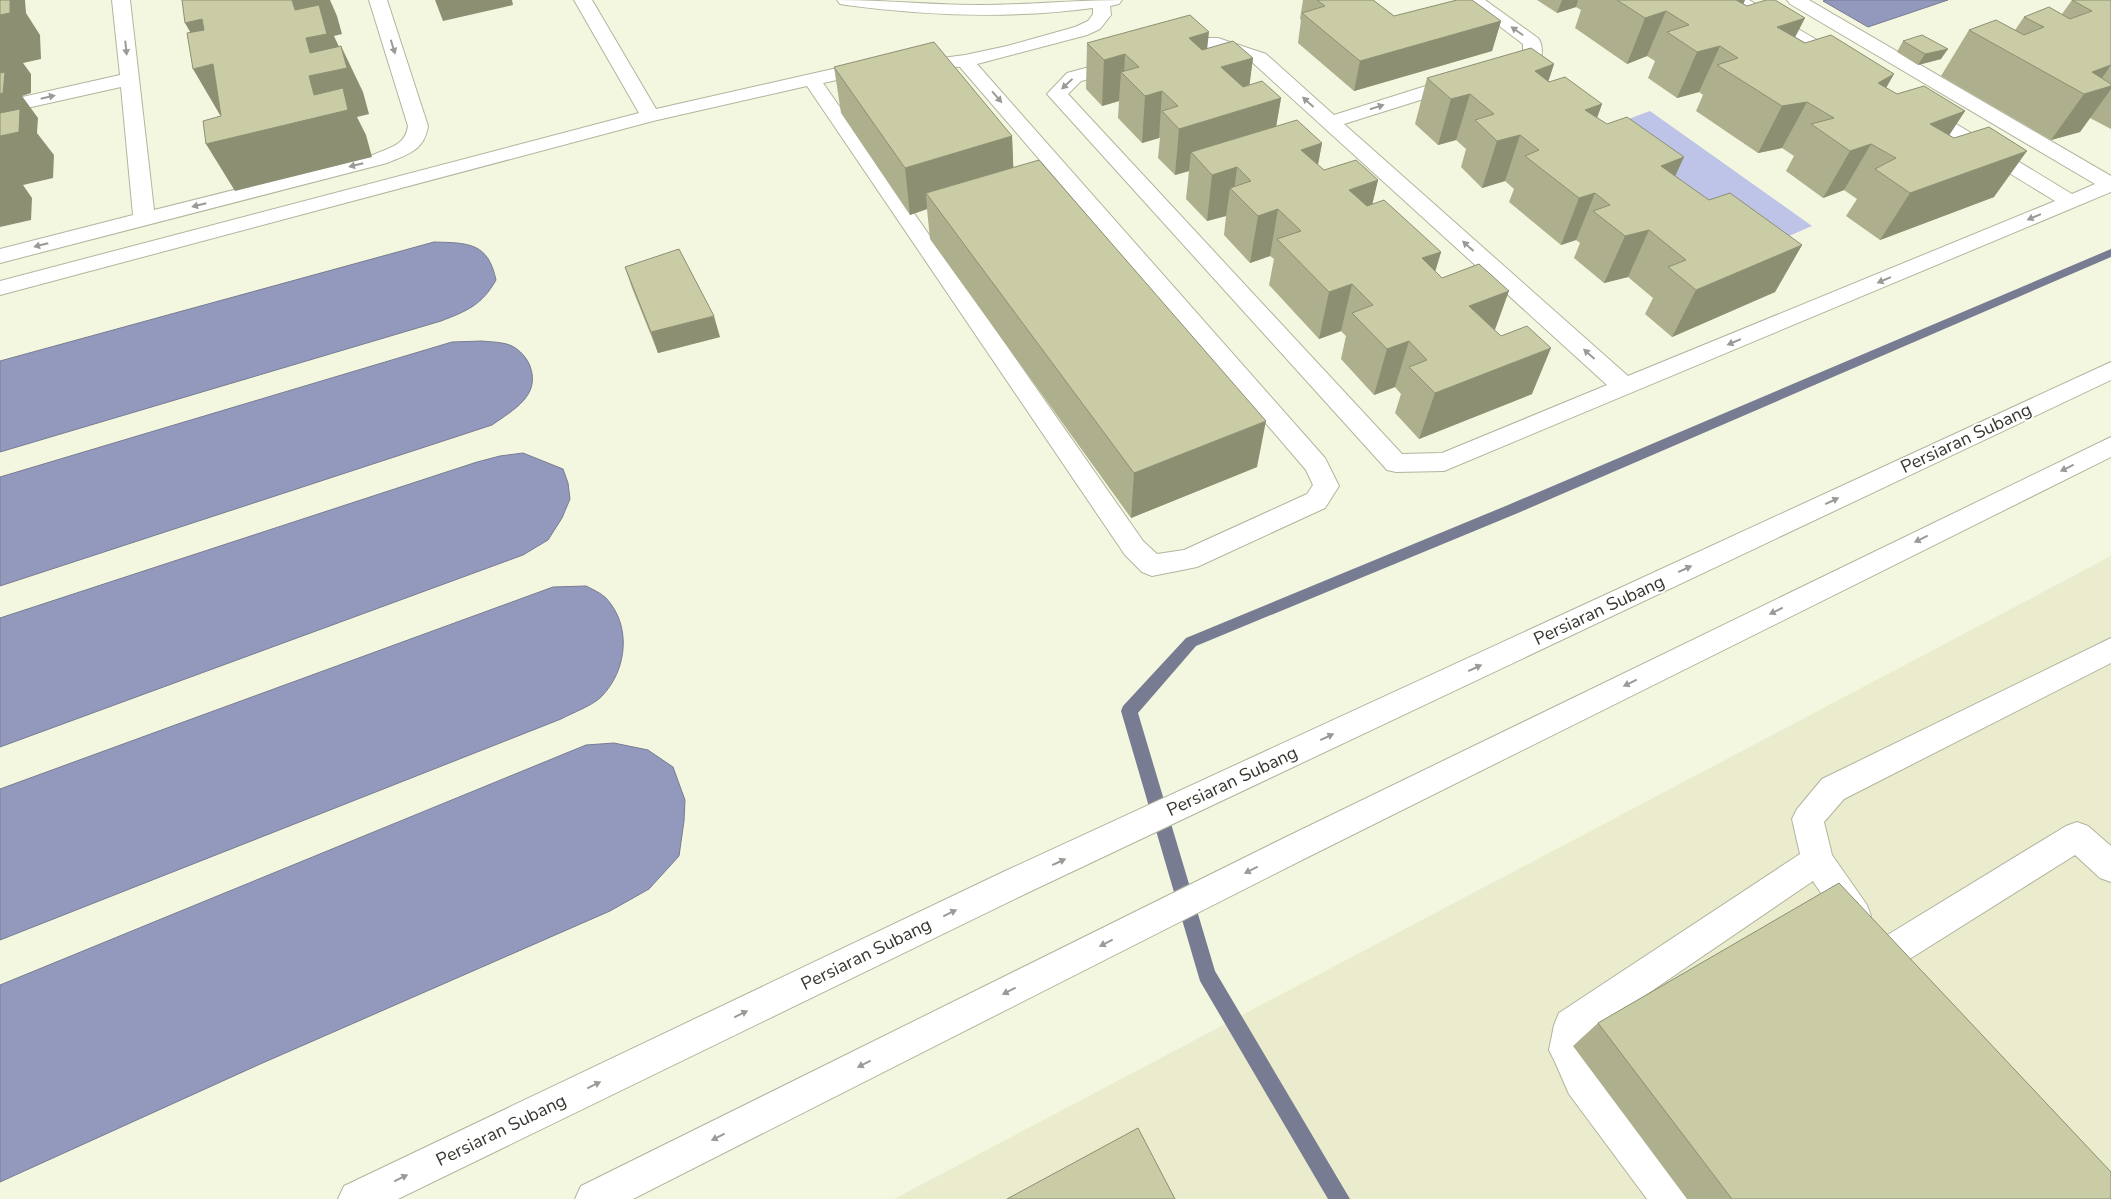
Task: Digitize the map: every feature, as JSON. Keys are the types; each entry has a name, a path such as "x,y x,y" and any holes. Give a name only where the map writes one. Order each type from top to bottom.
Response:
{"street":[{"path":"121,0 144,219"},
{"path":"0,256 380,159 409,146 416,138 418,126 378,0"},
{"path":"583,0 650,116"},
{"path":"846,0 924,9 985,12 1107,1 1102,16 1094,25 1081,31 965,61 926,64"},
{"path":"1330,122 1532,58 1532,42 1474,0"},
{"path":"1737,0 1854,71"},
{"path":"1796,0 2111,185"},
{"path":"1625,387 1259,58 1218,43 1197,44 1074,77 1057,94 1396,463 1444,462 1625,387 2071,202 2111,185"},
{"path":"812,80 922,225 1134,548 1152,565 1188,560 1316,501 1326,486 1316,465 1061,185 965,61"},
{"path":"0,288 650,116 846,72 896,67"},
{"path":"0,108 129,79"},
{"path":"1904,101 2071,202"},
{"name":"Persiaran Subang","path":"357,1199 1014,883 2111,370"},
{"path":"594,1199 1294,848 2111,446"},
{"path":"1916,994 1883,957 1817,860 1808,819 1833,789 2111,650"},
{"path":"1883,957 2076,836 2111,867"},
{"path":"1670,1199 1582,1082 1567,1050 1571,1025 1817,860"}],"shaded area":[{"path":"1948,0 1868,27 1823,1"},
{"path":"1650,111 1812,226 1766,246 1607,127"},
{"path":"434,242 466,244 475,247 488,258 492,267 496,280 491,289 473,306 459,314 441,321 0,452 0,361"},
{"path":"452,342 497,342 515,348 527,360 532,377 532,386 523,401 492,425 0,586 0,477"},
{"path":"523,453 563,469 568,483 570,499 562,518 548,540 523,555 0,747 0,618 477,462"},
{"path":"2111,556 2111,1199 894,1199"},
{"path":"586,586 606,598 620,621 623,634 623,648 617,674 602,696 594,703 561,719 0,940 0,789 553,587"},
{"path":"614,743 648,750 673,767 685,800 679,856 649,889 610,911 258,1065 0,1182 0,985 586,745"}],"building":[{"path":"0,0 10,0 10,13 0,15"},
{"path":"182,0 292,0 295,10 319,5 327,34 306,38 310,53 341,46 347,68 309,76 314,95 343,88 348,110 206,144 203,121 221,116 213,64 193,69 187,33 204,30 202,19 185,23"},
{"path":"1317,0 1373,0 1394,16 1457,0 1472,0 1501,21 1360,61 1302,13 1325,6"},
{"path":"1617,0 1736,0 1747,6 1766,0 1775,0 1805,18 1777,27 1805,43 1831,35 1894,74 1878,83 1897,94 1924,86 1965,111 1930,124 1954,138 1989,127 2027,151 1910,193 1875,169 1896,158 1871,144 1850,151 1811,124 1834,118 1807,102 1782,106 1717,65 1738,58 1720,46 1697,52 1667,32 1689,25 1666,11 1645,18"},
{"path":"2072,0 2111,0 2111,65 2092,72 2111,84 2111,86 2084,94 1969,30 1996,20 2024,35 2044,27 2024,17 2049,7 2070,19 2092,11"},
{"path":"1190,15 1209,32 1189,38 1202,50 1233,41 1253,58 1221,67 1243,87 1262,81 1281,98 1179,129 1162,111 1178,106 1162,91 1145,96 1121,72 1139,67 1125,54 1104,60 1087,43"},
{"path":"1922,35 1948,49 1925,54 1903,41"},
{"path":"934,42 1012,136 905,168 834,67"},
{"path":"1531,48 1554,64 1535,71 1549,82 1565,77 1602,104 1585,110 1607,124 1627,117 1684,157 1661,166 1709,200 1730,193 1802,245 1696,290 1668,267 1686,260 1649,230 1625,236 1593,211 1610,205 1595,193 1579,198 1525,156 1539,150 1520,135 1497,141 1475,120 1494,114 1470,94 1451,99 1427,78"},
{"path":"5,72 3,93 0,94 0,73"},
{"path":"20,109 19,132 0,136 0,113"},
{"path":"1297,120 1322,143 1301,150 1324,170 1356,160 1378,180 1349,190 1367,206 1384,200 1441,252 1422,258 1442,278 1479,264 1509,291 1469,306 1501,336 1527,326 1551,348 1435,393 1409,367 1427,360 1409,341 1387,349 1352,313 1373,305 1352,284 1329,292 1277,239 1301,231 1278,209 1258,216 1230,188 1251,181 1237,167 1212,175 1191,152"},
{"path":"1039,160 1266,421 1134,473 926,193"},
{"path":"679,249 714,316 651,332 625,267"},
{"path":"1839,883 2111,1172 2111,1199 1732,1199 1598,1023"},
{"path":"1138,1128 1175,1199 1007,1199"}],"waterway":[{"path":"1340,1199 1207,975 1129,711 1191,642 1513,509 2111,253"}]}
